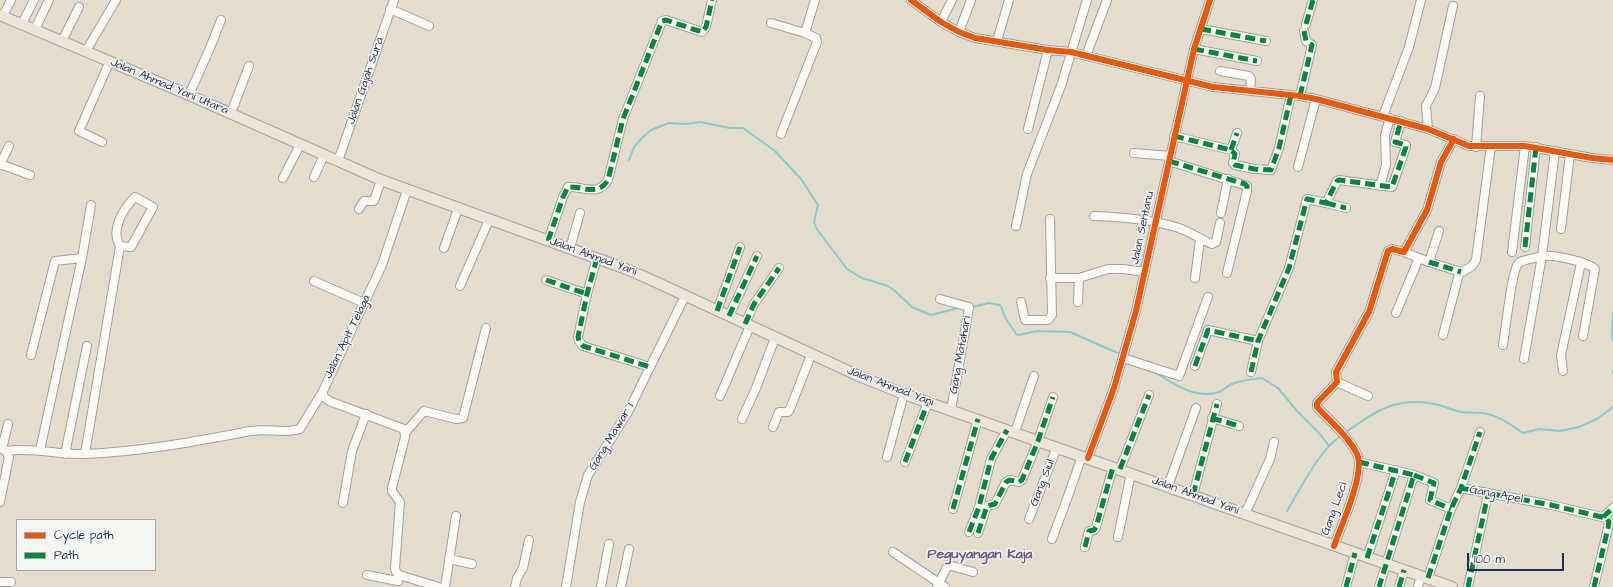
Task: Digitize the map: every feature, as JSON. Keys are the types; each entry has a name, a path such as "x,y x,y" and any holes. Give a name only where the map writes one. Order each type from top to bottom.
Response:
{"main road":[{"name":"Jalan Ahmad Yani Utara","path":"2,15 338,161"},
{"name":"Jalan Ahmad Yani","path":"338,161 407,190 570,248 645,277 859,376 904,394 1132,473 1355,553 1385,567 1404,570 1451,587"}],"street":[{"path":"2,15 11,0"},
{"path":"22,24 34,0"},
{"path":"34,29 49,0"},
{"path":"86,51 116,0"},
{"name":"Jalan Gajah Sura","path":"338,161 394,0"},
{"path":"548,241 563,197 568,187 591,190 604,186 608,180 623,119 662,21 666,20 702,32 706,27 712,0"},
{"path":"805,33 815,0"},
{"path":"911,0 942,22 959,32 975,38 1048,50 1071,52 1218,88 1250,90 1316,99 1428,129 1469,146 1525,146 1613,160"},
{"path":"942,22 952,0"},
{"path":"959,32 971,0"},
{"path":"997,41 1009,0"},
{"path":"1016,226 1027,174 1052,112 1087,0"},
{"path":"1086,56 1107,0"},
{"name":"Jalan Sentanu","path":"1052,539 1067,499 1114,388 1123,358 1145,272 1194,49 1201,29 1208,0"},
{"path":"1300,96 1312,45 1306,41 1305,28 1313,0"},
{"path":"1380,186 1382,184 1387,160 1385,138 1386,117 1409,47 1421,0"},
{"path":"1428,129 1426,104 1435,88 1453,6"},
{"path":"62,41 79,7"},
{"path":"390,9 429,26"},
{"path":"189,95 221,20"},
{"path":"771,23 805,33 816,38 817,42 781,134"},
{"path":"1201,29 1266,41"},
{"path":"1194,49 1257,61"},
{"path":"1028,129 1048,50"},
{"path":"102,142 79,131 110,61"},
{"path":"230,114 249,66"},
{"path":"1220,71 1249,76 1251,79 1250,90"},
{"path":"1174,136 1231,150 1235,154 1233,163 1235,165 1254,169 1272,170 1279,148 1291,95"},
{"path":"1476,147 1480,96"},
{"path":"1298,166 1316,99"},
{"path":"1326,203 1337,181 1339,180 1390,188 1393,186 1406,147 1406,145 1395,142 1401,121"},
{"path":"1231,150 1236,133"},
{"path":"1404,252 1427,210 1441,162 1454,139"},
{"path":"283,178 300,145"},
{"path":"9,146 0,164 30,175"},
{"path":"1451,509 1430,500 1434,484 1433,482 1396,470 1359,462 1358,455 1342,433 1316,406 1317,403 1337,382 1336,372 1369,312 1388,251 1392,249 1404,252 1460,272 1472,266 1476,260 1491,146"},
{"path":"1512,252 1525,146"},
{"path":"1525,247 1525,234 1536,148"},
{"path":"1524,359 1542,256 1555,151"},
{"path":"1134,153 1170,159 1228,180 1245,184 1248,188 1227,272"},
{"path":"1561,229 1570,154"},
{"path":"314,177 324,155"},
{"path":"359,209 364,201 374,201 381,180"},
{"path":"1221,213 1228,180"},
{"name":"Jalan Apit Telaga","path":"405,433 404,429 329,401 324,396 323,391 382,265 407,190"},
{"path":"85,454 120,246 116,240 117,230 120,218 127,205 135,197 153,207 131,247 120,246"},
{"path":"1251,372 1258,341 1289,268 1307,199 1346,208"},
{"path":"40,450 82,258 91,205"},
{"path":"444,248 458,209"},
{"path":"570,248 580,213"},
{"path":"1094,216 1128,218 1156,222 1177,228 1212,244 1215,243 1220,223"},
{"path":"1021,302 1025,320 1048,320 1051,318 1050,219"},
{"path":"460,286 489,220"},
{"path":"1429,262 1439,231"},
{"path":"1195,278 1200,239"},
{"path":"717,311 740,248"},
{"path":"729,316 758,256"},
{"path":"1503,345 1513,278 1517,265 1520,262 1542,256 1555,256 1580,263 1593,268 1596,272 1583,336"},
{"path":"31,355 55,261 82,258"},
{"path":"597,258 587,294 578,337 580,344 650,367"},
{"path":"1396,313 1419,258"},
{"path":"1563,371 1561,356 1580,263"},
{"path":"720,396 754,304 778,268"},
{"path":"1050,278 1078,278 1108,269 1123,269 1145,272"},
{"path":"1444,335 1460,272"},
{"path":"1078,278 1078,302"},
{"path":"546,280 587,294"},
{"path":"314,281 364,303"},
{"name":"Gang Mawar I","path":"566,587 580,502 588,475 628,412 685,296"},
{"path":"1123,358 1179,376 1208,297"},
{"name":"Gang Matahari","path":"940,299 969,307 951,410"},
{"path":"398,581 395,568 400,502 392,491 392,488 405,433 424,411 456,419 463,418 486,328"},
{"path":"1195,366 1208,330 1258,341"},
{"path":"742,419 756,388 775,338"},
{"path":"65,454 86,346"},
{"path":"773,427 779,412 788,412 790,409 811,354"},
{"path":"969,532 979,507 991,459 1011,431 1034,376"},
{"path":"1337,382 1368,396"},
{"path":"3,449 40,450 65,454 85,454 163,446 253,431 293,431 300,429 323,391"},
{"path":"887,457 904,394"},
{"path":"1085,547 1089,531 1094,530 1096,527 1117,468 1149,395"},
{"path":"978,533 987,506 994,504 1006,482 1010,480 1019,482 1022,480 1053,397"},
{"path":"905,462 928,402"},
{"path":"1193,495 1212,418 1217,404"},
{"path":"1168,486 1196,408"},
{"path":"343,503 352,452 366,414"},
{"path":"1212,418 1239,426"},
{"path":"953,509 978,419"},
{"path":"0,502 9,457 3,449 8,424"},
{"path":"1461,488 1480,432"},
{"path":"1245,514 1270,459 1274,442"},
{"name":"Gang Siul","path":"1029,519 1057,447"},
{"name":"Gang Leci","path":"1334,546 1355,489 1359,462"},
{"path":"1367,558 1396,470"},
{"path":"1118,536 1132,473"},
{"path":"1379,587 1414,475"},
{"name":"Gang Apel","path":"1418,587 1425,577 1451,509 1461,488 1551,505 1603,517"},
{"path":"1468,587 1488,494"},
{"path":"1594,587 1610,528 1608,520 1603,517 1613,508"},
{"path":"445,587 456,516"},
{"path":"515,587 523,568 528,540"},
{"path":"601,587 610,544"},
{"path":"621,587 629,549"},
{"path":"892,552 940,586 948,565 972,572"},
{"path":"1346,587 1355,553"},
{"path":"449,559 472,564"},
{"path":"1399,587 1404,570"},
{"path":"367,575 439,587"},
{"path":"0,582 11,582"}],"waterway":[{"path":"629,160 634,147 642,138 651,130 669,123 687,124 700,122 730,128 743,128 775,151 801,179 818,205 814,222 816,228 847,269 862,278 888,286 912,307 931,315 958,308"},
{"path":"972,307 989,303 1000,305 1005,317 1016,334 1019,335 1036,331 1070,332 1120,354"},
{"path":"1613,312 1613,341"},
{"path":"1153,371 1184,389 1201,394 1219,392 1236,383 1262,378 1278,388 1329,446"},
{"path":"1346,432 1387,407 1409,402 1435,404 1461,412 1488,414 1504,420 1523,433 1539,429 1560,431 1579,427 1597,419 1613,407"},
{"path":"1287,511 1325,450 1342,435"}],"marked path":[{"path":"548,241 563,197 568,187 590,190 600,188 608,180 623,119 662,21 666,20 702,32 706,27 712,0"},
{"path":"1306,24 1313,0"},
{"path":"1201,29 1266,41"},
{"path":"1300,96 1312,45 1306,41 1304,31"},
{"path":"1194,49 1257,61"},
{"path":"1174,136 1231,150 1235,154 1233,163 1235,165 1254,169 1271,170 1279,148 1291,95"},
{"path":"1251,372 1258,341 1289,268 1307,199 1326,203 1337,181 1339,180 1392,187 1406,147 1406,145 1395,142 1401,121"},
{"path":"1231,150 1237,133"},
{"path":"1525,247 1536,147"},
{"path":"1169,161 1245,184 1247,186 1247,191"},
{"path":"1326,203 1346,208"},
{"path":"717,311 740,247"},
{"path":"729,316 757,256"},
{"path":"597,258 587,294 578,337 579,341 583,346 650,367"},
{"path":"1429,262 1461,272"},
{"path":"745,324 754,304 779,268"},
{"path":"546,280 587,294"},
{"path":"1195,366 1208,330 1258,341"},
{"path":"1120,469 1149,395"},
{"path":"978,533 987,506 995,504 1006,482 1010,480 1019,482 1022,480 1038,441 1053,397"},
{"path":"905,462 928,402"},
{"path":"1193,495 1217,404"},
{"path":"1212,418 1239,426"},
{"path":"953,509 978,419"},
{"path":"969,532 979,507 991,459 1007,430"},
{"path":"1428,578 1451,509 1461,488 1480,432"},
{"path":"1359,462 1414,475 1379,587"},
{"path":"1085,547 1089,531 1094,530 1096,527 1113,467"},
{"path":"1367,558 1396,470"},
{"path":"1414,475 1434,483 1430,500 1451,509"},
{"path":"1461,488 1551,505 1606,518 1609,522 1608,528 1594,587"},
{"path":"1468,587 1488,494"},
{"path":"1603,517 1613,508"},
{"path":"1346,587 1355,553"},
{"path":"1399,587 1404,570"}],"cycle path":[{"path":"911,0 941,22 959,32 975,38 1048,50 1071,52 1213,87 1316,99 1428,129 1469,146 1525,146 1592,158 1613,160"},
{"path":"1088,458 1114,388 1136,311 1194,49 1210,0"},
{"path":"1334,546 1356,486 1359,462 1357,454 1349,441 1317,407 1317,403 1337,382 1336,372 1369,312 1388,251 1392,249 1404,252 1427,210 1441,162 1454,139"}],"district":[{"name":"Peguyangan Kaja","path":"980,555"}]}
